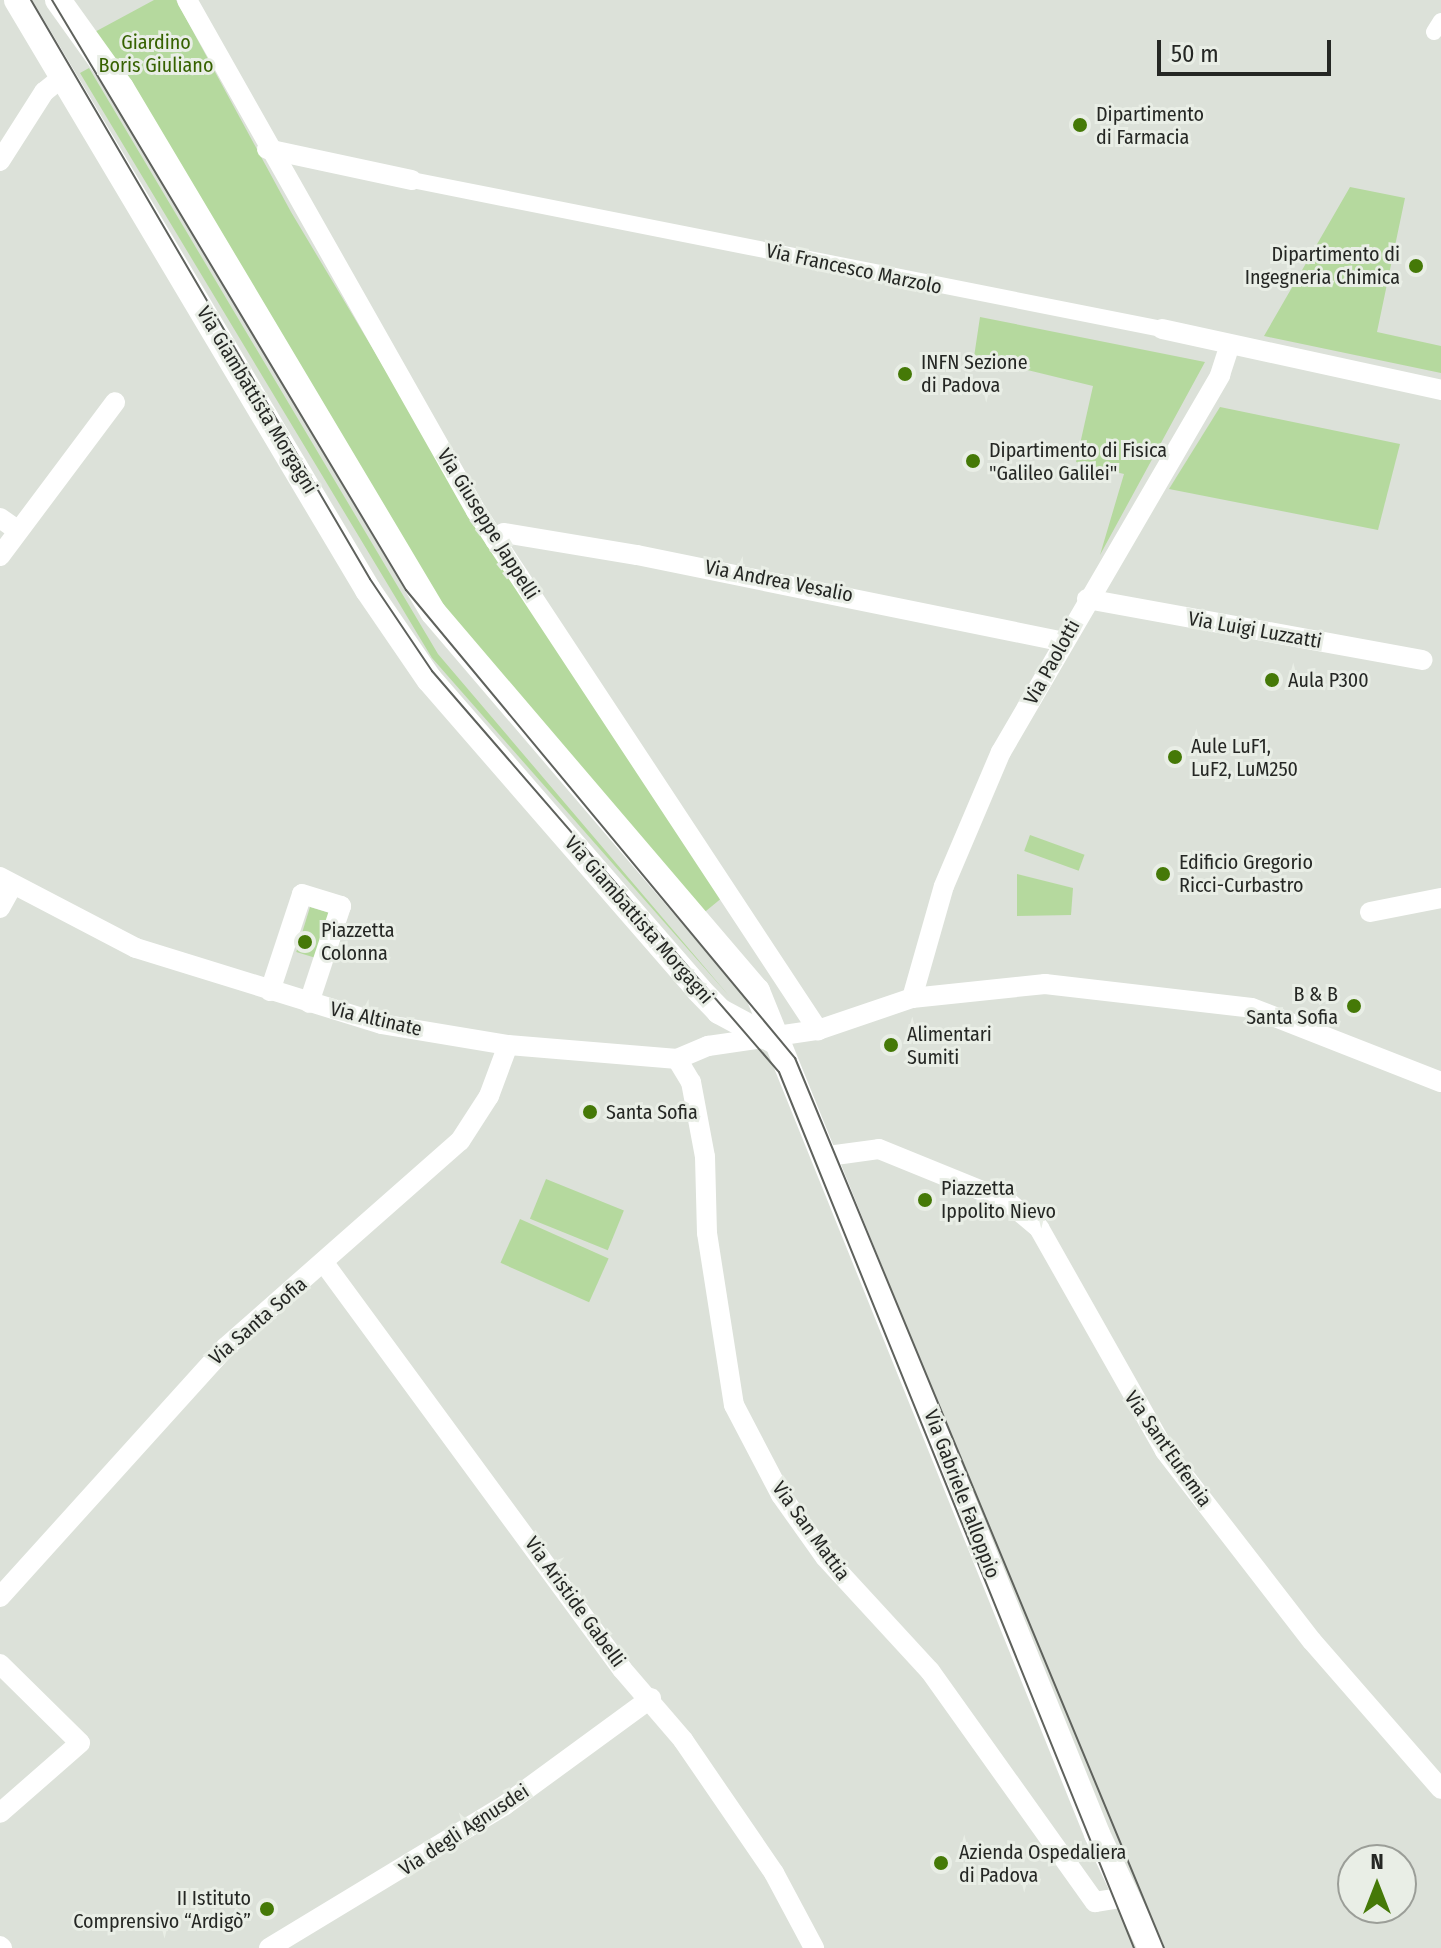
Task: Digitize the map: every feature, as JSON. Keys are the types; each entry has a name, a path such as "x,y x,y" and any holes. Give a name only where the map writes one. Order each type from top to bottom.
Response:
{"street":[{"name":"Via Giambattista Morgagni","path":"17,0 65,75 368,590 429,679 719,1011 773,1040"},
{"name":"Via Giambattista Morgagni","path":"58,0 121,88 433,612 757,991 773,1040"},
{"name":"Via Giuseppe Jappelli","path":"187,0 267,149 495,540 818,1030"},
{"path":"0,161 44,92 65,75"},
{"name":"Via Francesco Marzolo","path":"267,149 1162,329 1441,390"},
{"name":"Via Paolotti","path":"912,998 971,815 1087,599 1220,375 1230,345"},
{"path":"0,556 115,402"},
{"path":"0,518 17,530"},
{"name":"Via Andrea Vesalio","path":"495,540 504,533 637,555 1063,642"},
{"name":"Via Luigi Luzzatti","path":"1087,599 1422,660"},
{"path":"0,908 7,881"},
{"name":"Via Altinate","path":"7,881 136,948 309,1003 508,1045 677,1059 708,1046 773,1040 818,1030 912,998 1045,984 1203,998 1317,1029 1441,1082"},
{"path":"270,991 302,894 341,906 309,1003"},
{"path":"1370,912 1441,898"},
{"name":"Via Gabriele Falloppio","path":"773,1040 828,1156 1126,1897 1151,1948"},
{"name":"Via Santa Sofia","path":"0,1597 163,1410 460,1141 489,1096 508,1045"},
{"name":"Via San Mattia","path":"677,1059 691,1082 705,1157 707,1233 734,1405 781,1495 825,1557 930,1671 1095,1902 1126,1897"},
{"name":"Via Sant'Eufemia","path":"828,1156 879,1149 1007,1201 1039,1228 1165,1451 1312,1641 1441,1789"},
{"name":"Via Aristide Gabelli","path":"324,1263 651,1698 774,1873 814,1948"},
{"path":"0,1664 80,1743 0,1813"},
{"name":"Via degli Agnusdei","path":"269,1948 505,1805 651,1698"}],"green space":[{"name":"Giardino Boris Giuliano","path":"154,0 176,0 291,212 468,508 723,897 695,920 454,633 91,34"},
{"path":"89,68 438,654 730,997 432,658 80,73"},
{"path":"1350,187 1405,198 1377,332 1441,346 1441,373 1264,336"},
{"path":"980,317 1205,362 1100,555 1124,474 1076,462 1093,386 974,357"},
{"path":"1220,407 1400,444 1378,530 1169,489"},
{"path":"1030,835 1085,855 1079,871 1024,851"},
{"path":"1017,874 1073,888 1071,915 1017,916"},
{"path":"310,907 333,914 319,959 296,952"},
{"path":"546,1179 624,1210 608,1250 530,1219"},
{"path":"520,1219 609,1258 589,1302 500,1263"}],"tram line":[{"path":"31,0 370,579 432,671 779,1072 1134,1948"},
{"path":"52,0 406,590 795,1058 1164,1948"}],"place":[{"name":"Dipartimento di Farmacia","path":"1080,125"},
{"name":"Dipartimento di Ingegneria Chimica","path":"1416,266"},
{"name":"INFN Sezione di Padova","path":"905,374"},
{"name":"Dipartimento di Fisica \"Galileo Galilei\"","path":"973,461"},
{"name":"Aula P300","path":"1272,680"},
{"name":"Aule LuF1, LuF2, LuM250","path":"1175,757"},
{"name":"Edificio Gregorio Ricci-Curbastro","path":"1163,874"},
{"name":"Piazzetta Colonna","path":"305,942"},
{"name":"B & B Santa Sofia","path":"1354,1006"},
{"name":"Alimentari Sumiti","path":"891,1045"},
{"name":"Santa Sofia","path":"590,1112"},
{"name":"Piazzetta Ippolito Nievo","path":"925,1200"},
{"name":"Azienda Ospedaliera di Padova","path":"941,1863"},
{"name":"II Istituto Comprensivo “Ardigò”","path":"267,1909"}]}
